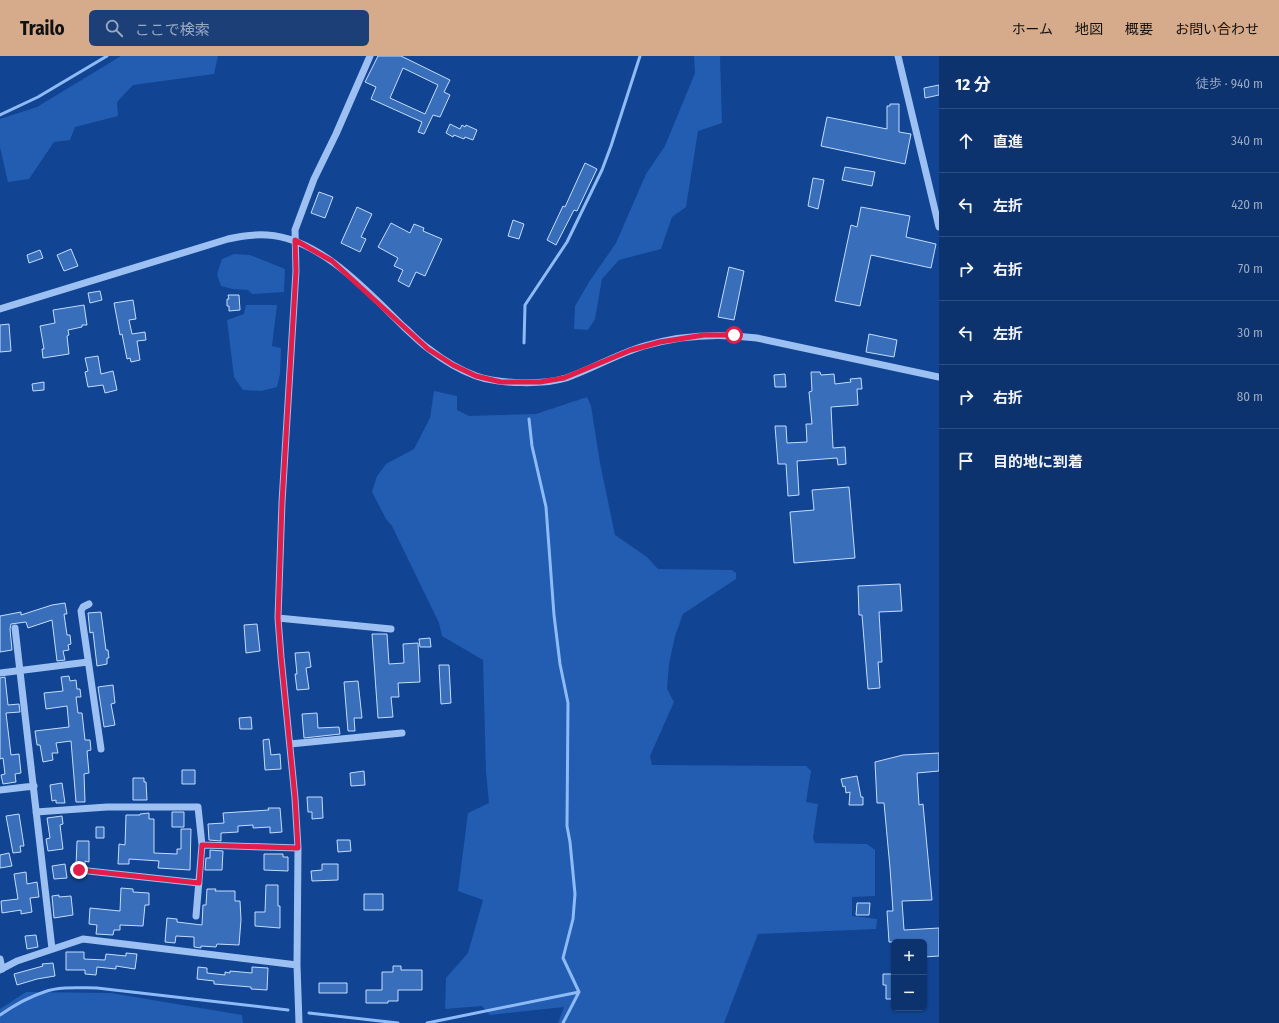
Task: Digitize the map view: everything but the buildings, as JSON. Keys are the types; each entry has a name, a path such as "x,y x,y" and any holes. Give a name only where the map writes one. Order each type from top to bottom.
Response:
{"street":[{"path":"299,1023 297,965 298,848 295,798 278,618 283,494 296,271 295,230 314,179 336,134 370,56"},
{"path":"898,56 939,227"},
{"path":"0,310 228,239 251,235 267,235 295,240 332,261 428,349 453,365 476,376 501,382 540,382 564,378 643,346 704,335 734,335 757,338 939,377"},
{"path":"88,604 83,607 81,611 101,750"},
{"path":"278,618 390,629"},
{"path":"15,628 52,949"},
{"path":"0,673 88,662"},
{"path":"290,744 402,733"},
{"path":"0,790 34,786"},
{"path":"36,812 107,807 198,807 202,845 196,916"},
{"path":"202,845 298,848"},
{"path":"79,870 199,883"},
{"path":"0,959 1,969 17,961 83,939 297,965"}],"shaded area":[{"path":"121,56 218,56 214,74 133,85 117,102 118,116 75,127 70,140 54,142 29,179 8,182 0,147 0,119 37,107"},
{"path":"694,56 720,56 722,123 698,131 686,207 672,217 661,249 619,260 602,279 595,319 588,330 574,329 575,306 589,282 616,243 646,174 665,146 695,73"},
{"path":"234,254 250,255 285,269 284,292 252,294 248,290 233,289 221,286 217,274 222,259"},
{"path":"246,305 277,305 272,346 281,348 280,374 277,387 261,391 243,390 234,377 227,320 244,314"},
{"path":"434,391 457,396 457,410 469,416 536,414 587,397 591,406 600,463 615,535 647,557 658,569 732,570 736,573 736,579 683,614 675,636 669,664 667,689 674,702 650,756 652,765 806,766 811,771 806,802 818,804 813,838 815,843 867,844 875,850 875,896 852,897 852,916 877,919 876,929 758,934 724,1023 558,1023 564,1007 490,1015 482,1006 445,1009 446,978 468,953 483,900 458,891 468,813 489,803 486,772 483,660 442,636 439,623 392,526 386,519 372,492 377,476 386,464 414,449 430,418"},
{"path":"26,992 111,993 242,1015 243,1023 0,1023 0,1009"}],"waterway":[{"path":"0,115 38,97 107,56"},
{"path":"524,343 525,305 567,242 602,170 640,56"},
{"path":"529,419 532,446 546,507 554,615 560,664 568,703 567,826 575,894 573,919 563,958 579,992 563,1023"},
{"path":"0,1015 10,1008 38,994 50,990 70,988 97,988 288,1010"},
{"path":"427,1023 579,992"},
{"path":"309,1013 398,1023"}],"route":[{"path":"79,870 199,883 202,845 298,848 295,798 278,618 282,502 296,271 295,240 332,261 428,349 453,365 476,376 501,382 540,382 564,378 643,346 683,337 734,335"}]}
